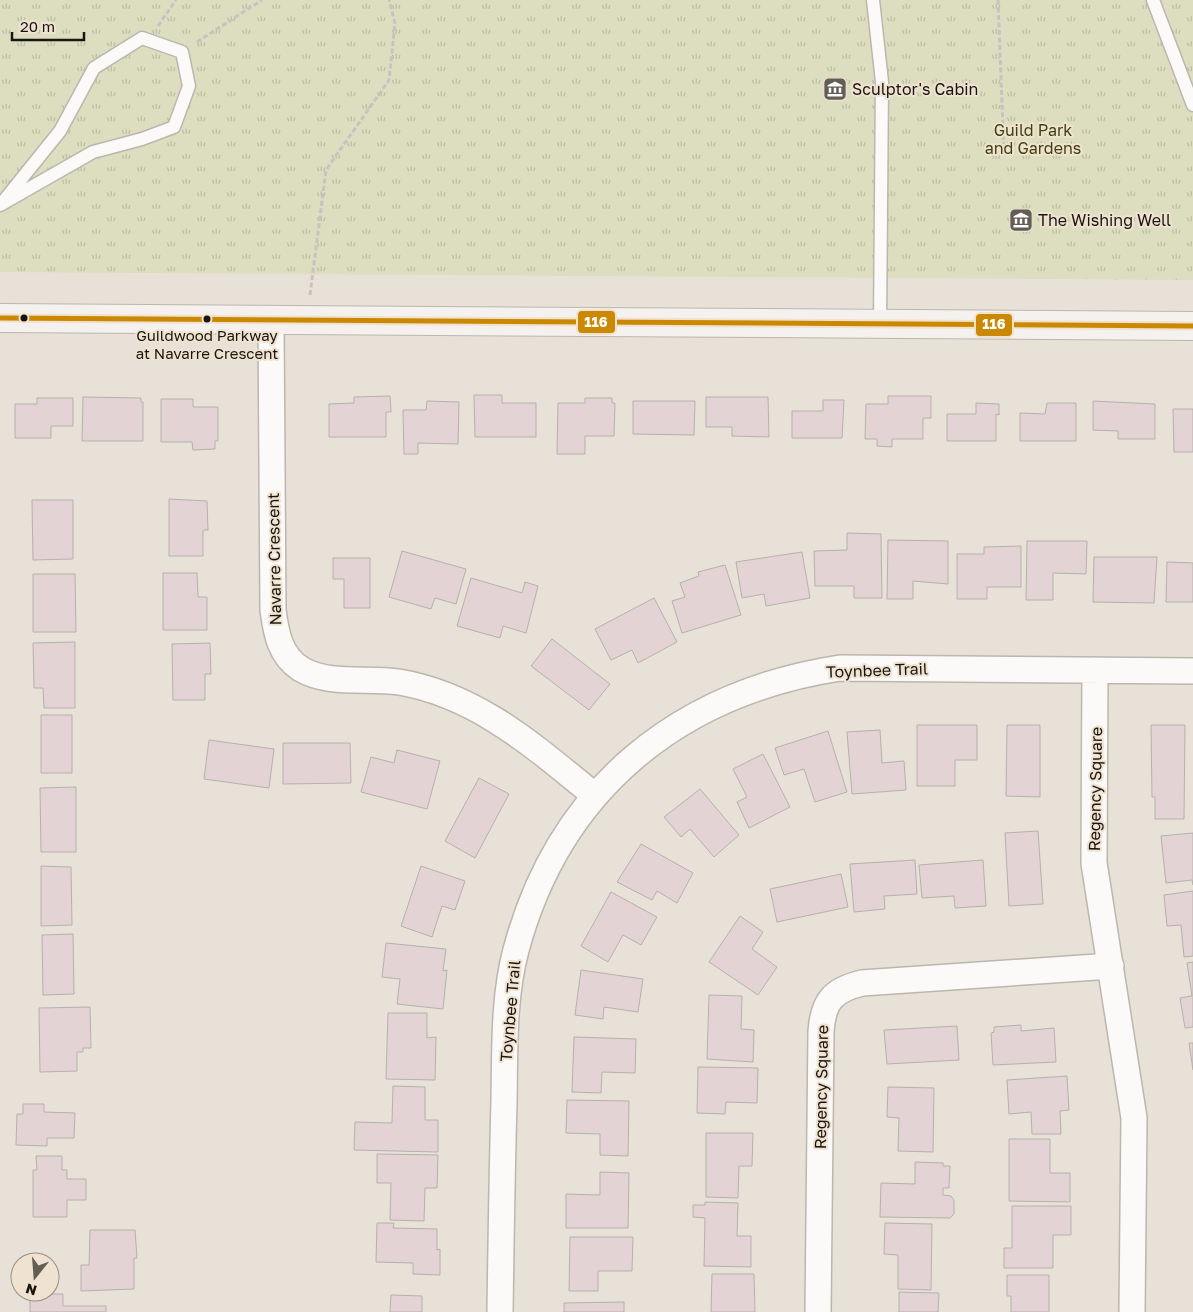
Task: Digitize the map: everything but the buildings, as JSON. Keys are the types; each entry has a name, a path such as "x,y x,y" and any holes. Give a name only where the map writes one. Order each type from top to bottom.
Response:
{"street":[{"path":"0,318 1193,326"},
{"name":"Navarre Crescent","path":"271,321 273,610 278,639 289,660 301,669 314,675 331,678 398,682 431,690 460,701 500,721 594,795"},
{"name":"Toynbee Trail","path":"500,1312 504,1068 508,1006 516,951 534,899 557,848 594,795 635,756 681,722 727,698 802,674 840,668 1193,671"},
{"name":"Regency Square","path":"1095,670 1094,863 1134,1118 1132,1312"},
{"name":"Regency Square","path":"818,1312 821,1032 822,1017 827,1003 848,987 862,983 1111,966"}],"lane":[{"path":"873,0 882,82 880,325"},
{"path":"1153,0 1193,105"},
{"path":"142,38 182,52 189,86 174,127 142,140 94,152 1,204 60,131 94,68 142,38"}],"path":[{"path":"142,38 156,29 176,0"},
{"path":"182,52 262,0"},
{"path":"306,320 326,170 389,80 395,23 389,0"},
{"path":"998,0 1004,154"}],"green space":[{"name":"Guild Park and Gardens","path":"0,0 1193,0 1193,280 0,272"}],"transit line":[{"name":"116","path":"0,318 1193,326"}],"place":[{"name":"Sculptor's Cabin","path":"835,89"},
{"name":"The Wishing Well","path":"1021,220"},
{"name":"Guildwood Parkway at Navarre Crescent","path":"207,319"}]}
